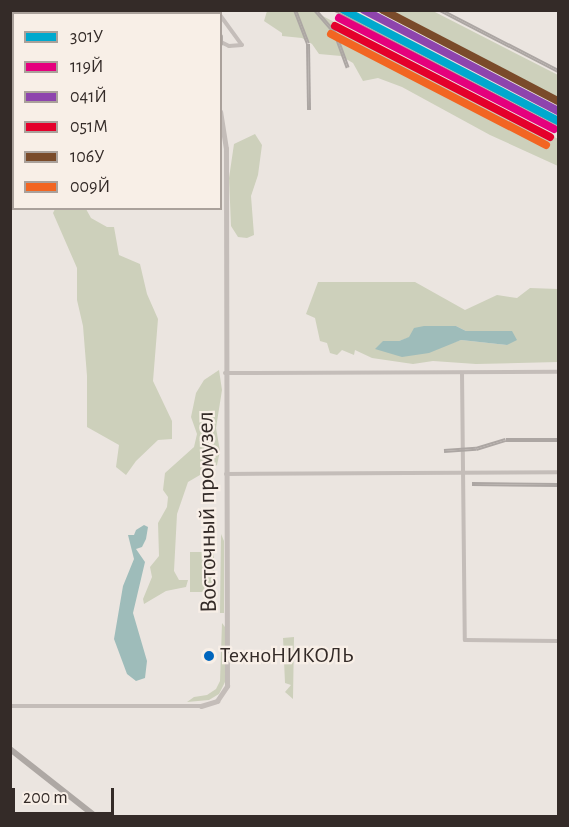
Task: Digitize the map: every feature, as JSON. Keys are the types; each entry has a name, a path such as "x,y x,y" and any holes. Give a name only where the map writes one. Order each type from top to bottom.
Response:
{"highway":[{"path":"10,749 95,816"}],"street":[{"path":"222,17 242,45 229,46 222,43"},
{"name":"Восточный промузел","path":"10,706 197,707 212,704 222,696 227,686 226,149 222,124"},
{"path":"225,373 558,372"},
{"path":"462,373 465,640 558,641"},
{"path":"226,474 558,472"}],"green space":[{"path":"267,11 313,11 544,131 558,139 558,166 490,135 402,87 378,78 363,81 353,63 341,56 319,54 312,44 302,38 282,36 282,33 264,21"},
{"path":"376,11 433,11 558,75 558,102 517,78"},
{"path":"255,134 262,145 258,175 251,196 254,235 247,238 238,237 231,226 229,178 234,144"},
{"path":"54,210 87,210 91,218 107,227 114,227 119,255 140,264 147,294 158,319 153,381 172,421 172,439 158,440 136,461 126,475 116,467 119,445 87,427 87,376 83,326 77,300 77,268 53,213"},
{"path":"318,282 415,282 465,310 497,295 517,298 530,288 558,289 558,362 476,364 433,361 413,364 372,358 355,350 354,355 342,350 337,355 330,353 327,343 320,341 315,318 306,314","holes":["456,326 466,331 511,331 507,345 461,340 421,353 383,341 399,341 437,328"]},
{"path":"219,370 222,390 216,428 220,451 217,465 188,482 177,514 174,571 179,580 188,580 186,587 166,591 144,604 143,599 152,577 150,567 159,556 158,523 167,507 168,497 163,490 165,473 194,447 197,434 191,417 196,393 204,380"},
{"path":"221,534 224,541 224,613 220,613"},
{"path":"190,552 214,552 214,592 190,592"},
{"path":"222,623 225,627 225,682 219,694 209,700 187,702 194,697 207,695 216,689 220,681"},
{"path":"294,637 293,699 285,692 291,685 285,683 283,638"}],"water":[{"path":"456,326 466,331 512,331 517,340 507,345 461,340 429,353 402,357 375,349 383,341 399,341 409,337 414,328"},
{"path":"144,525 148,527 146,539 142,547 136,549 145,562 133,613 147,661 145,678 136,681 127,674 114,639 123,586 134,559 128,535 134,535 136,530"}],"railway":[{"path":"32,12 37,10"},
{"path":"295,10 308,44 309,110"},
{"path":"315,10 335,33 348,68"},
{"path":"335,10 558,126"},
{"path":"440,10 558,71"},
{"path":"444,451 476,449 506,440 558,440"},
{"path":"472,484 558,485"}],"transit line":[{"name":"301У","path":"344,10 558,121"},
{"name":"041Й","path":"364,10 558,111"},
{"name":"106У","path":"383,10 558,101"},
{"name":"119Й","path":"339,18 554,129"},
{"name":"051М","path":"335,26 550,137"},
{"name":"009Й","path":"331,34 546,145"}],"place":[{"name":"ТехноНИКОЛЬ","path":"209,656"}]}
